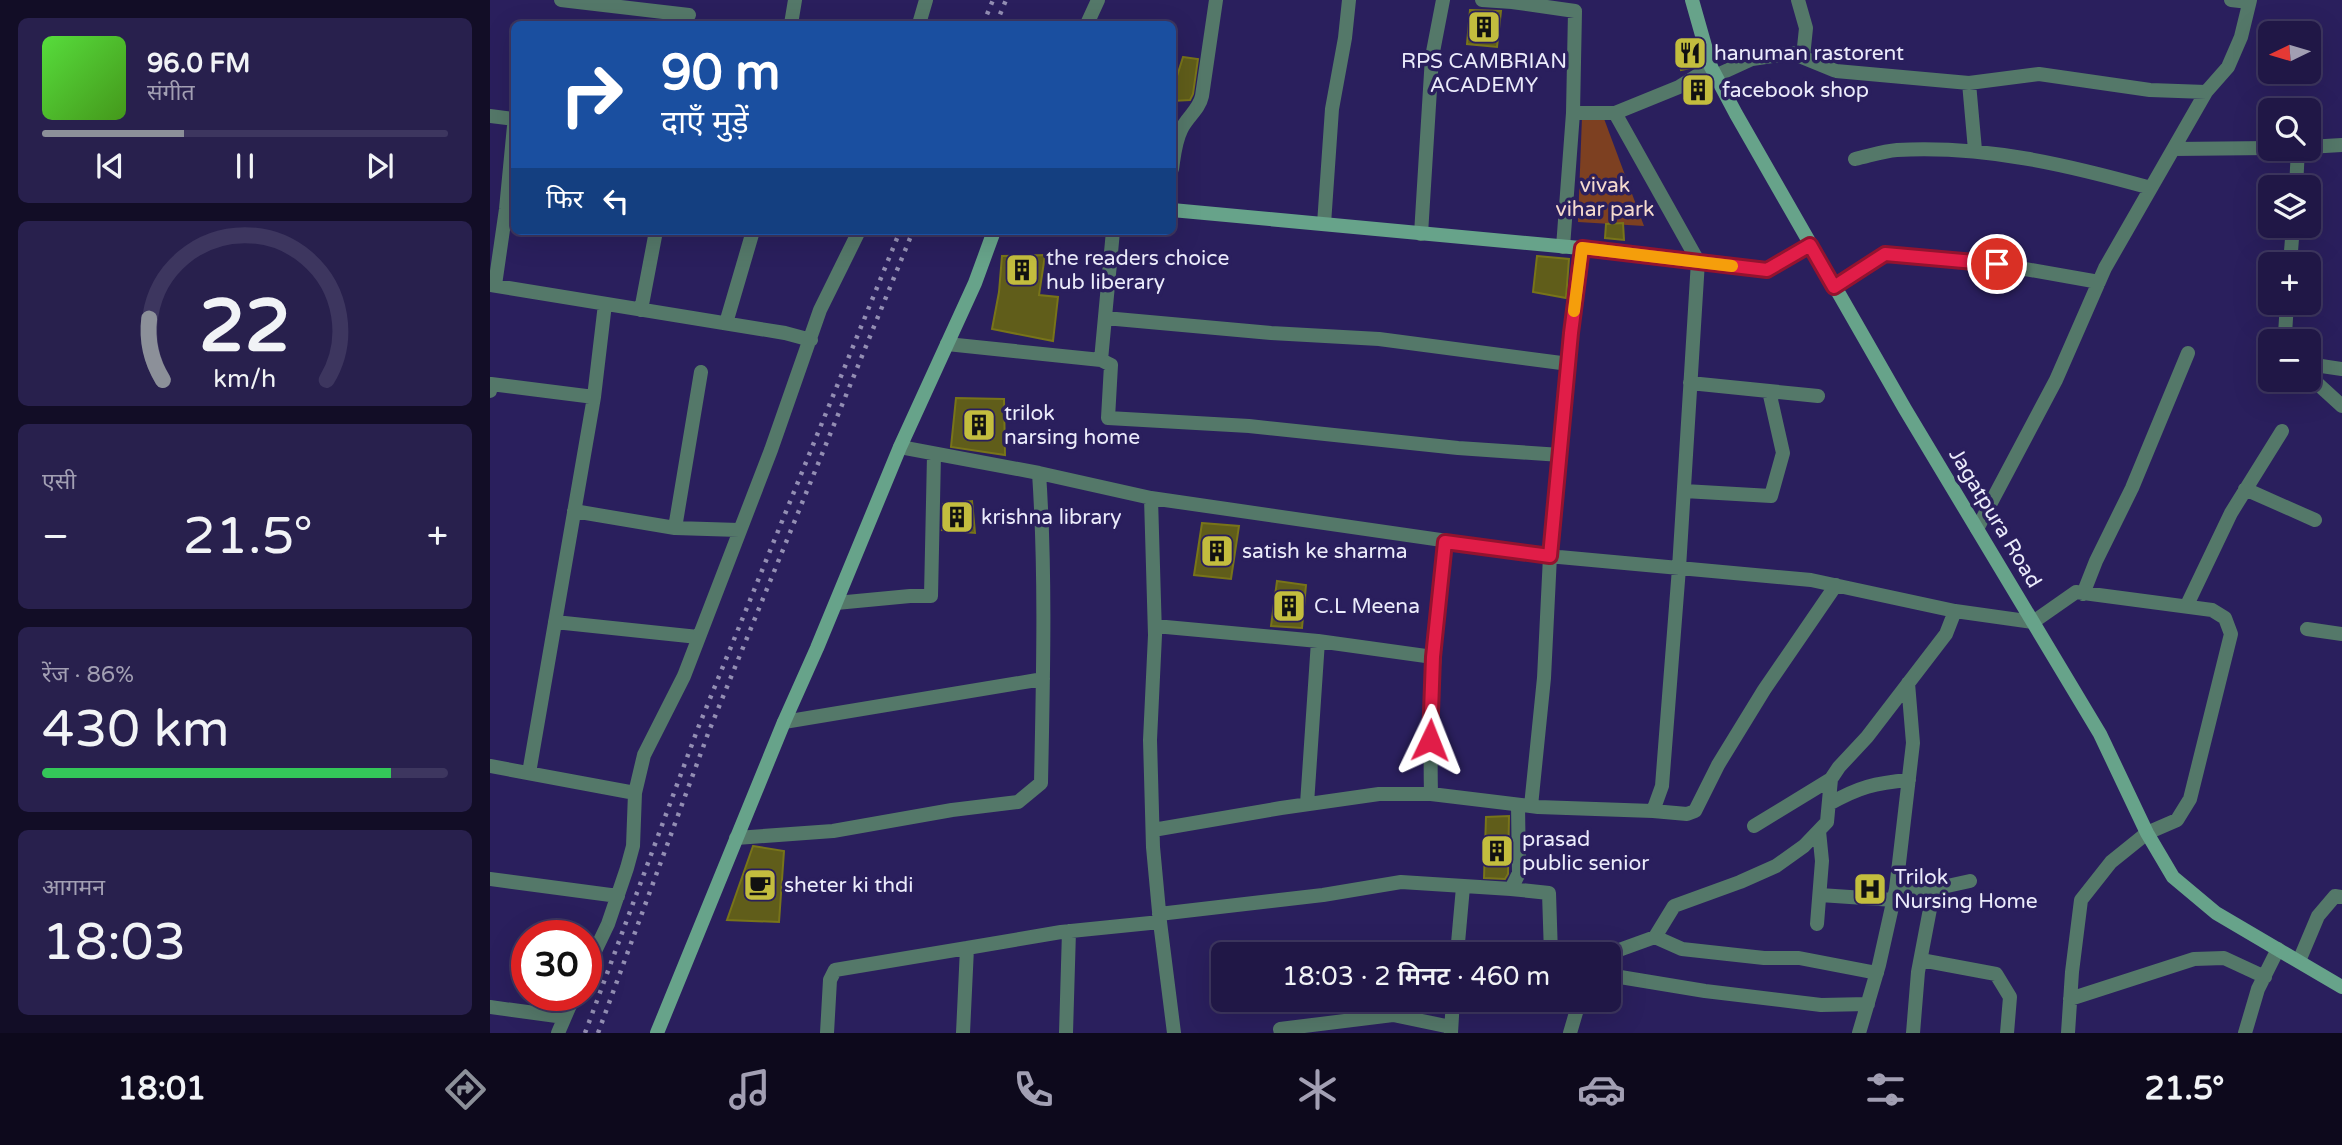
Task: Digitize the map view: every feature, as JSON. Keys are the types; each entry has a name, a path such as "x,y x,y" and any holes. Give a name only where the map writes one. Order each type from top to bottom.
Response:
{"street":[{"path":"561,0 689,13"},
{"path":"792,21 795,0"},
{"path":"920,21 926,0"},
{"path":"1088,21 1098,0"},
{"path":"1176,144 1181,129 1200,106 1216,0"},
{"path":"1324,224 1332,109 1349,0"},
{"path":"1421,234 1433,57 1443,0"},
{"path":"1482,0 1575,5 1573,113 1563,247"},
{"name":"Jagatpura Road","path":"1692,0 1713,71 1834,287 2101,734 2147,833 2173,877 2216,913 2342,987"},
{"path":"1798,0 1805,28 1803,57"},
{"path":"1978,529 2056,380 2099,282 2206,92 2228,68 2241,37 2249,1 2231,0"},
{"path":"1573,113 1615,113 1679,88 1713,71 1752,59 1792,53 1836,71 1969,83 2039,74 2150,90 2206,92"},
{"path":"1969,83 1975,150"},
{"path":"1615,113 1698,261 1662,786 1653,811"},
{"path":"490,116 511,119"},
{"path":"2321,146 2342,145"},
{"path":"2174,149 2258,148"},
{"path":"1855,159 1895,150 1975,150 2071,166 2151,188"},
{"path":"511,185 492,285 785,333 811,340"},
{"path":"1176,210 1582,248 1767,270 1810,245"},
{"path":"641,310 655,235"},
{"path":"726,323 752,235"},
{"path":"602,933 618,896 633,846 635,793 644,755 684,676 824,301 857,235"},
{"path":"657,1033 784,722 900,447 975,282 993,235"},
{"path":"1101,360 1113,235"},
{"path":"1511,889 1519,873 1524,806 1545,678 1550,556 1582,248"},
{"path":"1834,287 1885,254 1997,264 2099,282"},
{"path":"529,773 594,397 605,304"},
{"path":"1105,318 1271,333 1380,339 1569,363"},
{"path":"947,344 1101,360 1111,365 1108,418 1249,426 1458,448 1561,455"},
{"path":"2083,594 2132,488 2188,353"},
{"path":"2321,366 2342,369"},
{"path":"676,528 701,372"},
{"path":"1690,383 1818,396"},
{"path":"490,391 491,384 594,397"},
{"path":"2321,387 2342,407"},
{"path":"1684,491 1771,496 1783,453 1769,391"},
{"path":"2187,605 2231,513 2282,431"},
{"path":"900,447 1039,473 1151,498 1550,556 1811,580 1955,611 2033,622 2076,592 2187,605 2219,613 2229,624 2230,640 2190,799 2177,820 2147,833 2111,862 2081,900 2067,1033"},
{"path":"836,603 931,596 934,455"},
{"path":"736,838 833,831 952,810 1018,802 1041,783 1043,531 1039,473"},
{"path":"2245,489 2315,520"},
{"path":"1151,498 1155,626 1150,740 1153,830 1159,918 1174,1033"},
{"path":"575,510 676,528 739,530"},
{"path":"1431,794 1433,657 1445,542"},
{"path":"1153,830 1379,794 1431,794 1524,806 1687,814 1695,811 1718,765 1757,701 1836,585"},
{"path":"1754,826 1831,779 1867,737 1946,634 1955,611"},
{"path":"555,622 698,637"},
{"path":"1155,626 1318,640 1433,657"},
{"path":"2307,629 2342,634"},
{"path":"1307,804 1318,640"},
{"path":"784,722 1043,679"},
{"path":"1859,1033 1877,972 1895,894 1913,743 1908,683"},
{"path":"490,766 635,793"},
{"path":"1621,949 1655,937 1674,906 1776,866 1804,846 1827,822 1831,779"},
{"path":"1829,804 1850,792 1876,783 1909,780"},
{"path":"1817,924 1822,860 1819,831"},
{"path":"490,879 618,896"},
{"path":"1820,895 1895,894 1970,881"},
{"path":"827,1033 830,980 835,970 1069,931 1401,882 1549,893 1550,942"},
{"path":"1458,942 1463,887"},
{"path":"1913,1033 1921,960 1934,888"},
{"path":"2299,961 2318,916 2336,896 2342,898"},
{"path":"1066,1033 1069,931"},
{"path":"1655,937 1682,949 1764,958 1798,958 1877,972"},
{"path":"963,1033 967,948"},
{"path":"2245,1033 2264,977 2278,949"},
{"path":"2070,999 2194,959 2224,958 2264,977"},
{"path":"1921,960 1996,974 2010,997 2007,1033"},
{"path":"1621,977 1705,991 1821,1005 1868,1004"},
{"path":"490,1007 564,1017"},
{"path":"558,1033 567,1011"},
{"path":"1281,1033 1280,1029 1393,1015 1451,1030 1452,1012"},
{"path":"1570,1033 1576,1012"}],"green space":[{"name":"vivak vihar park","path":"1603,116 1644,226 1578,222 1582,117"}],"building":[{"name":"RPS CAMBRIAN ACADEMY","path":"1470,10 1501,11 1497,47 1467,44"},
{"name":"hanuman rastorent","path":"1692,47 1699,61 1690,68 1681,70 1678,59"},
{"path":"1183,57 1198,59 1190,100 1176,101 1176,79"},
{"name":"facebook shop","path":"1704,83 1709,92 1694,101 1690,92"},
{"path":"1623,223 1624,240 1605,238 1606,224"},
{"path":"1045,255 1039,295 1058,297 1053,341 992,329 1002,256"},
{"path":"1537,256 1569,259 1566,298 1533,292"},
{"name":"trilok narsing home","path":"956,398 1004,399 1005,455 951,447"},
{"name":"krishna library","path":"972,501 975,533 942,530 943,504"},
{"name":"satish ke sharma","path":"1202,523 1239,526 1231,579 1194,575"},
{"name":"C.L Meena","path":"1277,581 1306,585 1302,628 1271,626"},
{"name":"prasad public senior","path":"1509,816 1508,874 1505,879 1484,878 1486,817"},
{"name":"sheter ki thdi","path":"753,846 784,851 779,922 727,920"}],"railway":[{"path":"984,21 993,0"},
{"path":"997,21 1006,0"},
{"path":"585,1033 698,728 898,235"},
{"path":"598,1033 709,731 911,235"}],"slow traffic":[{"path":"1574,311 1582,248 1732,266"}],"place":[{"name":"RPS CAMBRIAN ACADEMY","path":"1484,27"},
{"name":"hanuman rastorent","path":"1690,53"},
{"name":"facebook shop","path":"1698,90"},
{"name":"the readers choice hub liberary","path":"1022,270"},
{"name":"trilok narsing home","path":"979,425"},
{"name":"krishna library","path":"957,517"},
{"name":"satish ke sharma","path":"1217,551"},
{"name":"C.L Meena","path":"1289,606"},
{"name":"prasad public senior","path":"1497,851"},
{"name":"sheter ki thdi","path":"760,885"},
{"name":"Trilok Nursing Home","path":"1870,889"}],"route":[{"path":"1430,740 1433,657 1445,542 1550,556 1571,333 1582,248 1767,270 1810,245 1834,287 1885,254 1997,264"}]}
